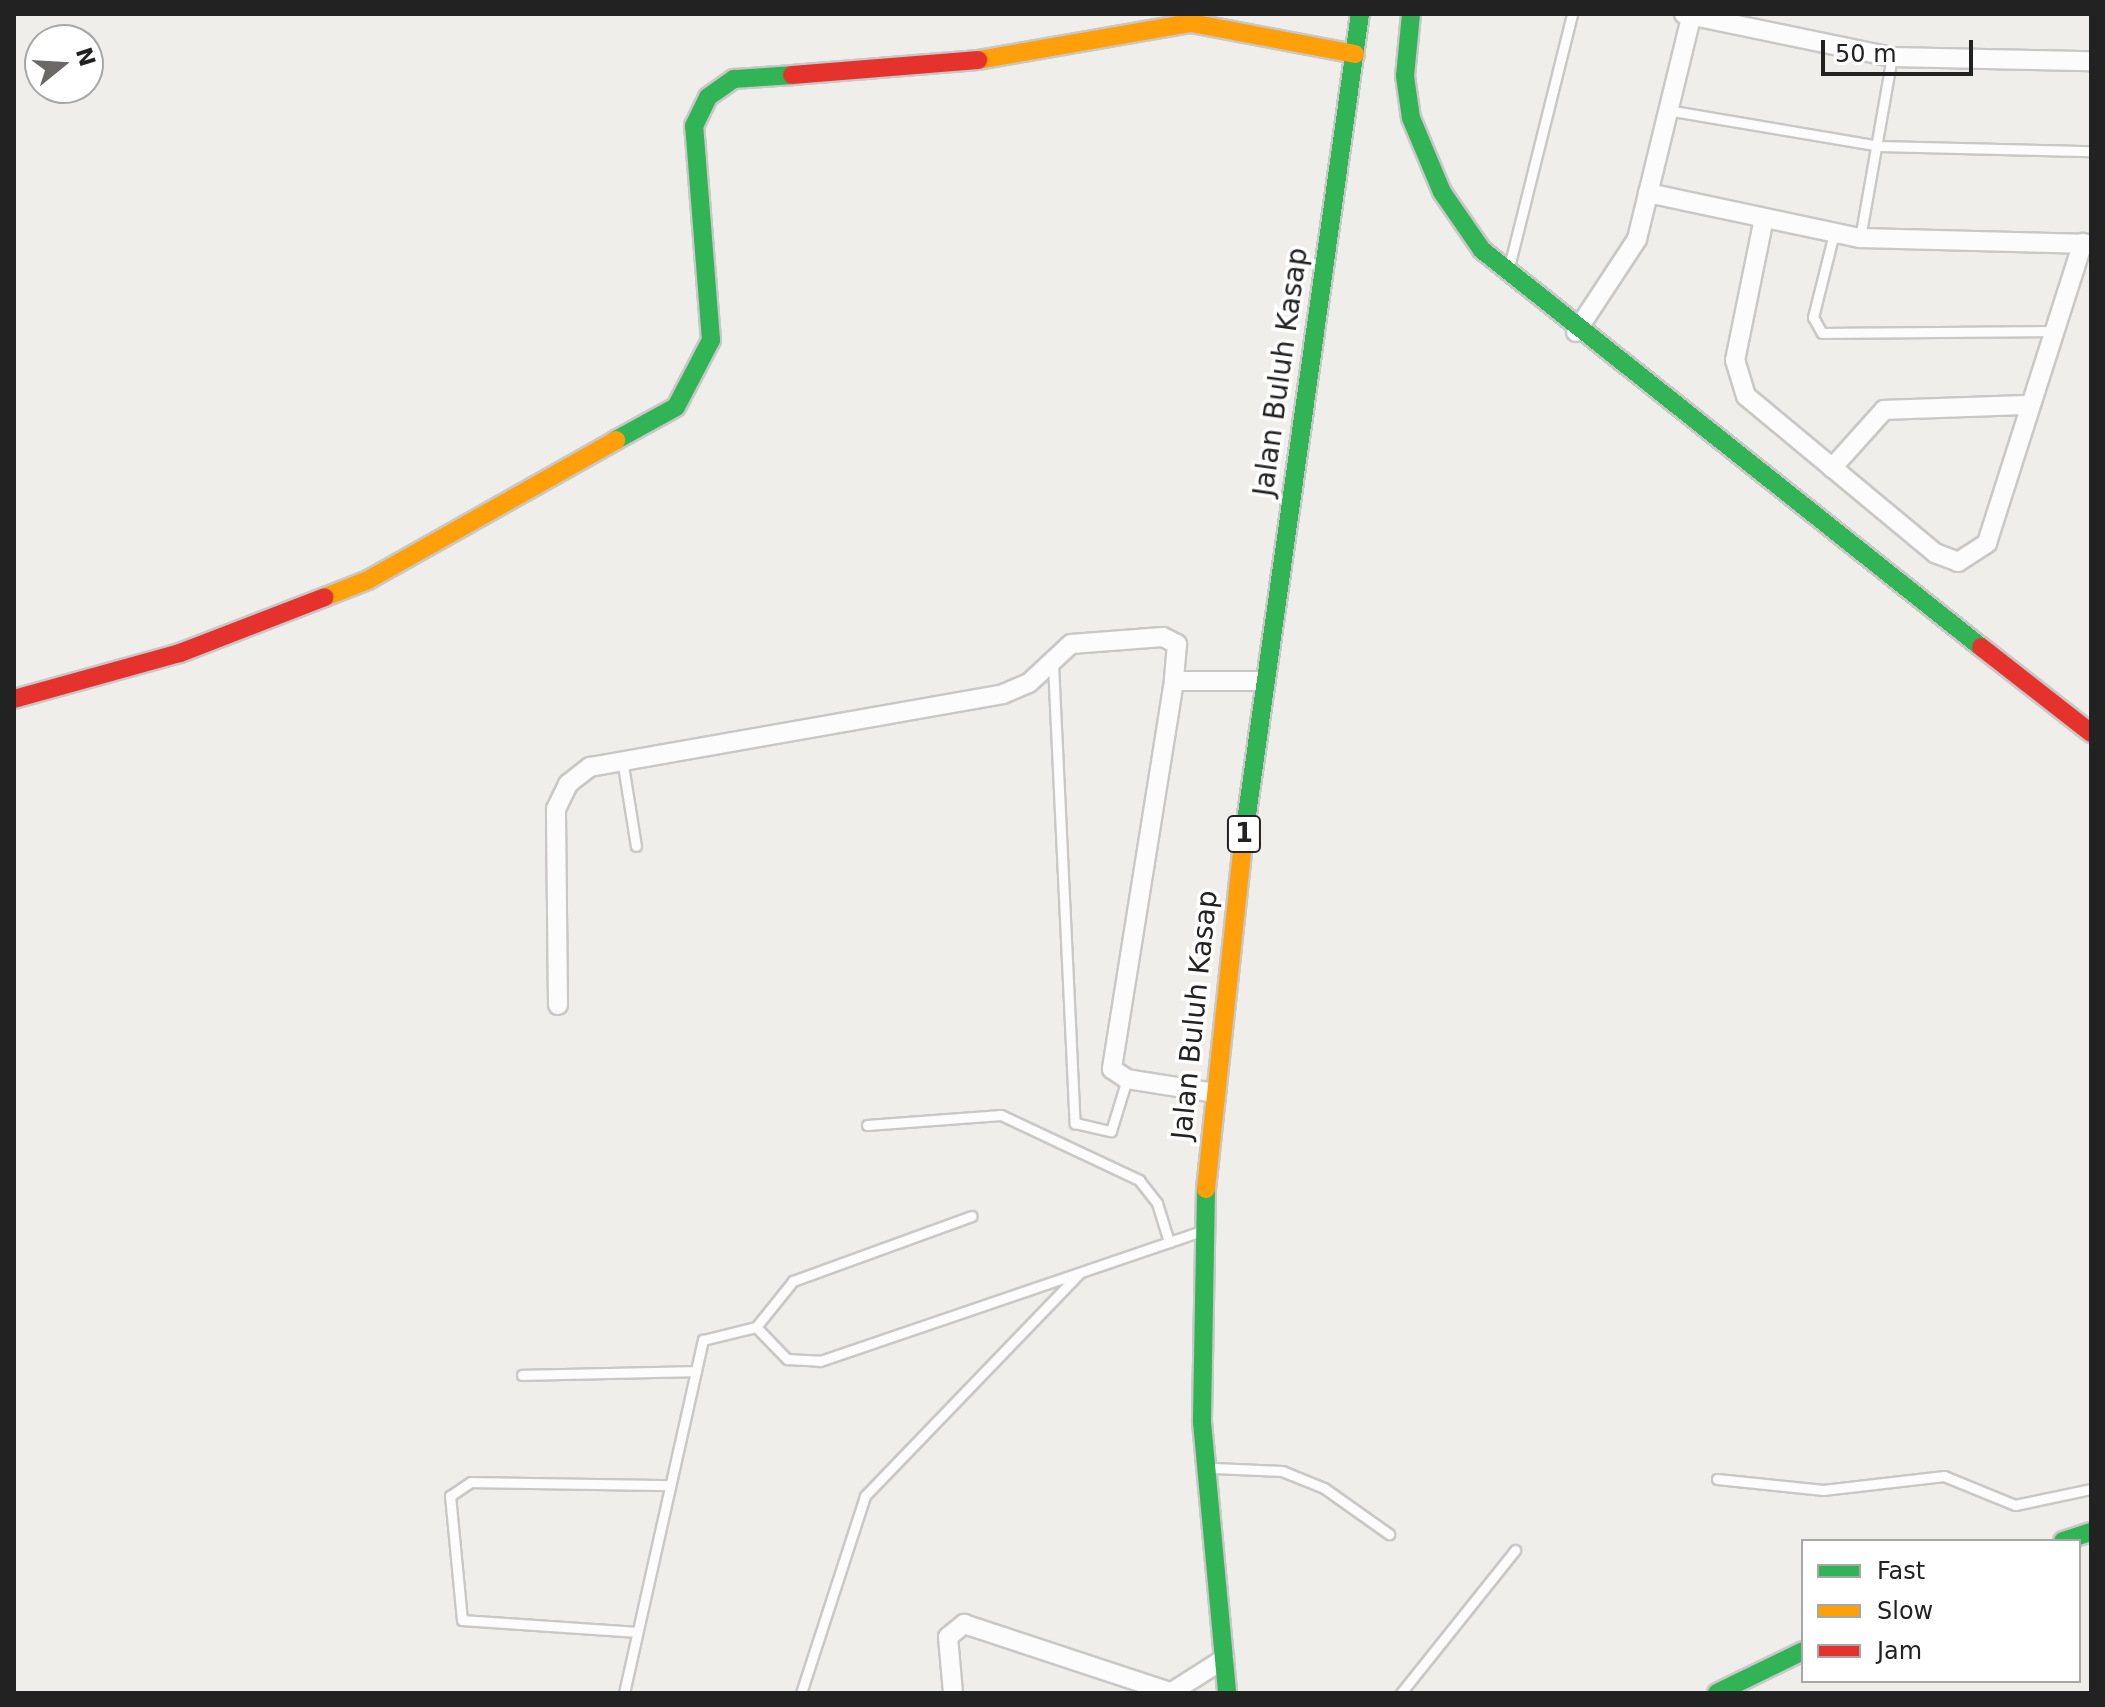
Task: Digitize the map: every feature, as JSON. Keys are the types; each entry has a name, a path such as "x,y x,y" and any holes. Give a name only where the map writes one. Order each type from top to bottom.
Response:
{"main road":[{"name":"Jalan Buluh Kasap","path":"1227,1693 1206,1468 1202,1231 1215,1093 1266,681 1360,14"},
{"path":"1411,14 1405,76 1425,159 1463,226 1507,275 2091,733"},
{"path":"14,699 180,653 368,580 676,407 711,340 694,126 708,97 734,79 955,64 1191,23 1355,54"},
{"path":"2069,1539 2091,1532"},
{"path":"1717,1693 1801,1652"}],"street":[{"path":"1576,332 1635,243 1689,15 1892,57 2091,61"},
{"path":"1648,193 1860,238 2087,244 2030,405 1987,543 1972,559 1946,560 1752,404 1736,373 1764,218"},
{"path":"1832,468 1884,410 2030,405"},
{"path":"558,1005 556,809 578,774 622,759 1003,694 1029,683 1053,656 1082,641 1173,638 1174,681 1110,1054 1112,1069 1127,1079 1215,1093"},
{"path":"1174,681 1266,681"},
{"path":"953,1693 948,1637 964,1624 1143,1687 1173,1693 1224,1659"}],"lane":[{"path":"1507,275 1572,14"},
{"path":"1860,238 1879,146 1892,57"},
{"path":"1667,110 1879,146 2091,151"},
{"path":"1834,233 1813,317 1822,333 2055,331"},
{"path":"1053,656 1075,1123 1111,1131 1127,1079"},
{"path":"622,759 636,846"},
{"path":"867,1125 1001,1115 1139,1180 1157,1203 1169,1242"},
{"path":"624,1693 703,1340 756,1327 793,1281 972,1216"},
{"path":"756,1327 777,1353 809,1363 1202,1231"},
{"path":"801,1693 824,1604 865,1496 1081,1272"},
{"path":"522,1375 696,1371"},
{"path":"1206,1468 1282,1471 1324,1488 1389,1534"},
{"path":"1717,1479 1823,1490 1944,1476 2015,1505 2091,1489"},
{"path":"637,1632 462,1620 450,1496 471,1482 670,1485"},
{"path":"1401,1693 1515,1550"}],"traffic: fast":[{"path":"1242,850 1360,14"},
{"path":"1411,14 1405,76 1411,118 1442,192 1482,250 1981,647"},
{"path":"616,440 676,407 711,340 694,126 708,97 734,79 792,75"},
{"path":"1206,1189 1202,1422 1227,1693"},
{"path":"2069,1539 2091,1532"},
{"path":"1717,1693 1801,1652"}],"traffic: slow":[{"path":"978,60 1191,23 1355,54"},
{"path":"325,597 368,580 616,440"},
{"path":"1206,1189 1242,850"}],"traffic: jam":[{"path":"792,75 978,60"},
{"path":"14,699 180,653 325,597"},
{"path":"1981,647 2091,733"}]}
